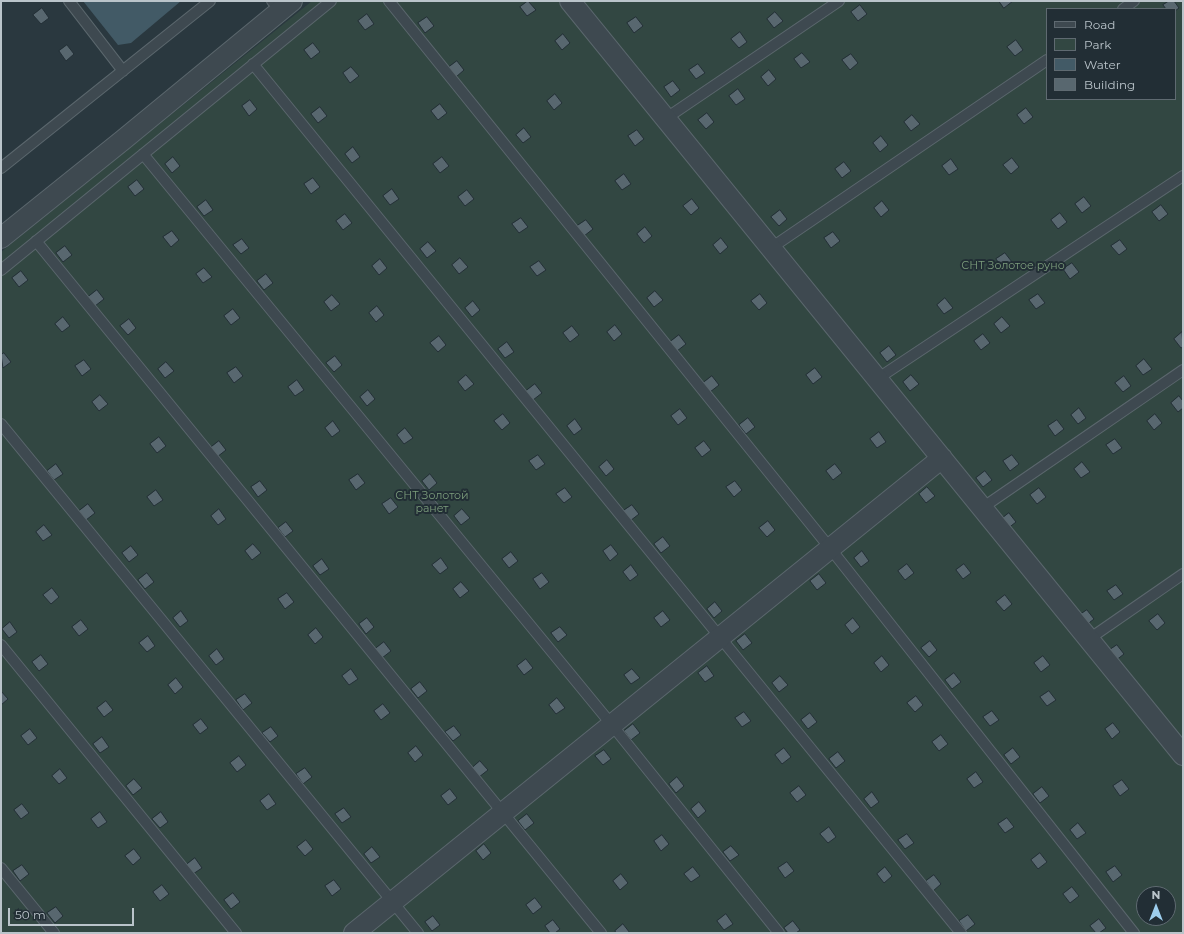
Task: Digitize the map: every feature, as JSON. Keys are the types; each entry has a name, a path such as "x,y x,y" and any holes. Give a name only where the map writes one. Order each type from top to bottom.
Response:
{"street":[{"path":"570,1 1183,755"},
{"path":"1,238 124,140 281,4"},
{"path":"354,933 942,458"}],"lane":[{"path":"69,1 122,71"},
{"path":"1,168 210,1"},
{"path":"1,270 331,1"},
{"path":"389,1 830,548 1134,933"},
{"path":"666,119 839,1"},
{"path":"1124,8 1134,1"},
{"path":"771,248 1046,61"},
{"path":"253,64 961,933"},
{"path":"143,154 612,724 779,933"},
{"path":"877,379 1183,176"},
{"path":"36,241 601,933"},
{"path":"982,508 1183,370"},
{"path":"1,424 418,933"},
{"path":"1089,639 1183,574"},
{"path":"1,645 236,933"},
{"path":"1,868 54,933"}],"green space":[{"name":"СНТ Золотой ранет","path":"312,1 1183,1 1183,933 1,933 1,252"}],"water":[{"path":"83,1 181,1 131,43 118,45"}],"building":[{"path":"528,1 536,10 527,16 520,7"},
{"path":"999,1 1013,1 1004,8"},
{"path":"1169,1 1174,1 1179,8 1176,10 1176,8 1165,8 1163,5"},
{"path":"860,5 867,14 858,21 851,12"},
{"path":"42,8 49,18 41,24 33,15"},
{"path":"775,12 783,21 774,28 767,19"},
{"path":"367,14 374,24 365,30 358,21"},
{"path":"427,17 434,26 425,33 418,23"},
{"path":"636,17 643,26 634,33 627,23"},
{"path":"740,32 747,42 739,48 731,39"},
{"path":"563,34 570,43 562,50 555,41"},
{"path":"1016,40 1023,50 1015,56 1007,47"},
{"path":"313,43 320,52 311,59 304,50"},
{"path":"67,45 74,54 66,61 59,51"},
{"path":"802,53 810,62 801,68 794,59"},
{"path":"851,54 858,63 850,70 842,60"},
{"path":"457,61 464,70 456,77 449,67"},
{"path":"698,64 705,73 696,79 689,70"},
{"path":"351,67 359,76 350,83 343,73"},
{"path":"769,70 776,79 768,86 761,77"},
{"path":"673,81 680,90 671,97 664,87"},
{"path":"738,89 745,99 736,105 729,96"},
{"path":"555,94 562,103 554,110 547,101"},
{"path":"250,100 257,109 249,116 242,106"},
{"path":"440,104 447,113 438,120 431,111"},
{"path":"320,107 327,116 318,123 311,114"},
{"path":"1026,108 1033,117 1024,124 1017,115"},
{"path":"707,113 714,122 706,129 698,120"},
{"path":"912,115 920,124 911,131 904,122"},
{"path":"524,128 531,137 523,143 516,135"},
{"path":"637,130 644,139 635,146 628,136"},
{"path":"881,136 888,145 880,152 873,143"},
{"path":"353,147 360,157 352,163 345,154"},
{"path":"173,157 180,166 172,173 165,164"},
{"path":"442,157 449,166 440,173 433,164"},
{"path":"1012,158 1019,167 1011,174 1003,165"},
{"path":"951,159 958,169 949,175 942,166"},
{"path":"844,162 851,171 842,178 835,169"},
{"path":"624,174 631,184 622,190 615,181"},
{"path":"313,178 320,187 311,194 304,184"},
{"path":"137,180 144,189 135,196 128,187"},
{"path":"392,189 399,199 390,205 383,196"},
{"path":"467,190 474,199 465,206 458,197"},
{"path":"1084,197 1091,206 1082,213 1075,204"},
{"path":"692,199 699,208 691,215 683,206"},
{"path":"206,200 213,210 204,216 197,207"},
{"path":"882,201 889,210 881,217 874,208"},
{"path":"1161,205 1168,214 1159,221 1152,212"},
{"path":"780,210 787,219 779,226 771,217"},
{"path":"1060,213 1067,222 1058,229 1051,220"},
{"path":"345,214 352,223 343,230 336,221"},
{"path":"521,218 528,227 519,233 512,224"},
{"path":"586,220 593,229 584,236 577,226"},
{"path":"645,227 652,236 644,243 637,234"},
{"path":"172,231 179,240 171,247 163,237"},
{"path":"833,232 840,241 831,248 824,238"},
{"path":"721,238 728,247 720,254 713,245"},
{"path":"242,239 249,248 241,254 233,245"},
{"path":"1120,240 1127,249 1119,255 1111,246"},
{"path":"428,242 436,251 427,258 420,249"},
{"path":"65,246 72,255 63,262 56,253"},
{"path":"1005,253 1012,262 1003,269 996,259"},
{"path":"460,258 468,267 459,274 452,265"},
{"path":"380,259 387,268 379,275 372,266"},
{"path":"539,261 546,270 537,276 530,267"},
{"path":"1072,263 1079,272 1070,279 1063,269"},
{"path":"204,268 212,277 203,283 196,274"},
{"path":"21,271 28,280 19,287 12,278"},
{"path":"266,274 273,283 264,290 257,281"},
{"path":"97,290 104,299 95,306 88,297"},
{"path":"655,291 663,300 654,307 647,298"},
{"path":"760,294 767,303 759,310 751,301"},
{"path":"1038,294 1045,303 1036,309 1029,300"},
{"path":"332,295 340,304 331,311 324,302"},
{"path":"945,298 953,308 944,314 937,305"},
{"path":"473,301 480,310 472,317 465,308"},
{"path":"377,306 384,315 376,322 369,313"},
{"path":"233,309 240,318 231,325 224,316"},
{"path":"63,317 70,326 62,332 55,324"},
{"path":"1002,317 1010,326 1001,333 994,324"},
{"path":"129,319 136,328 128,335 120,326"},
{"path":"615,325 622,334 614,341 607,332"},
{"path":"572,326 579,335 570,342 563,333"},
{"path":"1182,332 1183,347 1181,348 1174,339"},
{"path":"983,334 990,343 981,350 974,341"},
{"path":"679,335 686,344 677,351 670,342"},
{"path":"439,336 446,345 438,352 430,343"},
{"path":"507,342 514,352 505,358 498,349"},
{"path":"889,346 896,355 887,362 880,353"},
{"path":"4,353 11,362 3,368 1,355"},
{"path":"335,356 342,365 334,372 326,363"},
{"path":"1144,359 1152,369 1143,375 1136,366"},
{"path":"84,360 91,369 82,376 75,366"},
{"path":"166,362 174,371 165,378 158,369"},
{"path":"236,367 243,376 234,383 227,373"},
{"path":"815,368 822,377 813,384 806,375"},
{"path":"466,375 474,384 465,391 458,382"},
{"path":"911,375 919,384 910,391 903,382"},
{"path":"712,376 719,385 710,392 703,383"},
{"path":"1124,376 1131,386 1123,392 1115,383"},
{"path":"297,380 304,390 295,396 288,387"},
{"path":"535,384 542,393 533,400 526,391"},
{"path":"368,390 375,399 367,406 360,397"},
{"path":"100,395 108,404 99,411 92,402"},
{"path":"1179,396 1183,401 1183,408 1178,412 1171,403"},
{"path":"1079,408 1086,418 1078,424 1071,415"},
{"path":"680,409 687,418 678,425 671,416"},
{"path":"503,414 510,423 502,430 494,421"},
{"path":"1155,414 1162,423 1154,430 1147,421"},
{"path":"748,418 755,427 746,434 739,425"},
{"path":"575,419 582,429 574,435 567,426"},
{"path":"1057,420 1064,429 1055,436 1048,426"},
{"path":"333,421 340,431 332,437 325,428"},
{"path":"405,428 413,438 404,444 397,435"},
{"path":"879,432 886,442 877,448 870,439"},
{"path":"159,437 166,446 157,453 150,444"},
{"path":"1115,439 1122,448 1113,454 1106,445"},
{"path":"219,441 226,450 217,457 210,448"},
{"path":"704,441 711,450 702,457 695,448"},
{"path":"538,455 545,464 536,470 529,461"},
{"path":"1012,455 1019,464 1010,471 1003,461"},
{"path":"607,460 614,469 606,476 599,467"},
{"path":"1082,462 1090,472 1081,478 1074,469"},
{"path":"56,464 63,474 54,480 47,471"},
{"path":"835,464 842,473 833,480 826,471"},
{"path":"985,471 992,480 983,487 976,478"},
{"path":"358,474 365,483 356,490 349,480"},
{"path":"430,474 437,483 429,490 422,481"},
{"path":"260,481 267,490 258,497 251,487"},
{"path":"735,481 742,490 734,497 726,487"},
{"path":"927,487 935,496 926,503 919,494"},
{"path":"565,488 572,497 564,503 556,494"},
{"path":"1039,488 1046,497 1037,504 1030,495"},
{"path":"156,490 163,500 154,506 147,497"},
{"path":"391,498 398,507 389,514 382,504"},
{"path":"88,504 95,513 86,520 79,511"},
{"path":"632,505 639,514 630,521 623,511"},
{"path":"219,509 226,519 218,525 211,516"},
{"path":"462,509 470,518 461,525 454,516"},
{"path":"1009,513 1016,522 1007,529 1000,520"},
{"path":"768,521 775,530 767,537 759,528"},
{"path":"286,522 293,531 285,537 278,528"},
{"path":"44,525 52,535 43,541 36,532"},
{"path":"663,537 670,546 661,553 654,544"},
{"path":"253,544 261,553 252,560 245,551"},
{"path":"611,545 618,554 610,561 603,551"},
{"path":"131,546 138,555 129,562 122,553"},
{"path":"862,551 869,561 861,567 854,558"},
{"path":"511,552 518,561 509,568 502,559"},
{"path":"441,558 448,568 440,574 432,565"},
{"path":"322,559 329,569 320,575 313,566"},
{"path":"907,564 914,573 905,580 898,571"},
{"path":"964,564 971,573 963,579 956,570"},
{"path":"631,565 638,575 630,581 623,572"},
{"path":"147,573 154,582 145,589 138,580"},
{"path":"542,573 549,582 540,589 533,579"},
{"path":"819,574 826,583 817,590 810,581"},
{"path":"461,582 469,591 460,598 453,589"},
{"path":"1116,585 1123,594 1114,600 1107,591"},
{"path":"52,588 59,597 51,604 43,595"},
{"path":"287,593 294,602 285,609 278,599"},
{"path":"1005,595 1012,604 1004,611 996,602"},
{"path":"715,602 722,611 714,618 707,609"},
{"path":"1087,610 1094,619 1085,626 1078,616"},
{"path":"181,611 188,621 180,627 173,618"},
{"path":"663,611 670,620 661,627 654,618"},
{"path":"1158,614 1165,623 1157,630 1149,621"},
{"path":"367,618 374,627 366,634 359,624"},
{"path":"853,618 860,627 852,634 845,625"},
{"path":"81,620 88,629 79,636 72,627"},
{"path":"10,622 17,632 9,638 2,629"},
{"path":"560,627 567,635 558,642 551,633"},
{"path":"316,628 323,637 315,644 308,635"},
{"path":"745,634 752,643 743,650 736,641"},
{"path":"148,636 155,646 147,652 139,643"},
{"path":"930,641 937,650 929,657 921,648"},
{"path":"384,642 391,651 382,658 375,649"},
{"path":"1117,645 1124,654 1115,661 1108,651"},
{"path":"217,649 224,659 216,665 209,656"},
{"path":"41,655 48,664 39,671 32,662"},
{"path":"882,656 889,665 881,672 874,663"},
{"path":"1043,656 1050,665 1041,672 1034,663"},
{"path":"526,659 533,668 524,675 517,666"},
{"path":"707,666 714,676 705,682 698,673"},
{"path":"351,669 358,679 349,685 342,676"},
{"path":"632,669 640,678 631,684 624,675"},
{"path":"954,673 961,682 952,689 945,680"},
{"path":"780,676 788,685 779,692 772,683"},
{"path":"176,678 183,687 175,694 168,685"},
{"path":"420,682 427,691 418,698 411,689"},
{"path":"1,691 8,699 1,705"},
{"path":"1049,691 1056,700 1047,706 1040,697"},
{"path":"245,694 252,703 243,710 236,700"},
{"path":"916,696 923,705 915,712 907,703"},
{"path":"557,698 565,708 556,714 549,705"},
{"path":"106,701 113,710 104,717 97,708"},
{"path":"383,704 390,713 381,720 374,711"},
{"path":"992,711 999,720 990,726 983,717"},
{"path":"744,712 751,721 742,727 735,718"},
{"path":"810,713 817,722 808,729 801,720"},
{"path":"201,719 208,728 200,734 193,725"},
{"path":"1113,723 1120,732 1112,739 1105,729"},
{"path":"633,724 640,733 631,740 624,731"},
{"path":"454,726 461,735 453,741 445,732"},
{"path":"271,727 278,736 270,742 262,733"},
{"path":"30,729 37,738 28,745 21,736"},
{"path":"941,735 948,744 939,751 932,742"},
{"path":"102,737 109,747 100,753 93,744"},
{"path":"416,746 423,755 415,762 408,753"},
{"path":"784,748 791,757 782,764 775,755"},
{"path":"1013,748 1020,757 1011,764 1004,755"},
{"path":"604,750 611,759 603,765 595,756"},
{"path":"838,752 845,761 836,768 829,759"},
{"path":"239,756 246,765 237,772 230,763"},
{"path":"480,761 488,770 479,777 472,768"},
{"path":"305,768 312,777 303,784 296,774"},
{"path":"60,769 67,778 59,784 52,776"},
{"path":"976,772 983,782 974,788 967,779"},
{"path":"677,777 684,786 676,793 669,784"},
{"path":"134,779 142,788 133,795 126,786"},
{"path":"1122,780 1129,789 1120,796 1113,786"},
{"path":"799,786 806,795 797,802 790,793"},
{"path":"1042,787 1049,796 1040,803 1033,794"},
{"path":"450,789 457,798 448,805 441,796"},
{"path":"872,792 879,802 871,808 864,799"},
{"path":"269,794 276,804 267,810 260,801"},
{"path":"699,802 706,811 698,818 691,809"},
{"path":"22,804 29,813 21,819 14,810"},
{"path":"344,808 351,817 342,823 335,814"},
{"path":"100,812 107,822 98,828 91,819"},
{"path":"161,812 168,822 160,828 152,819"},
{"path":"527,814 534,823 525,830 518,821"},
{"path":"1007,818 1014,827 1005,833 998,824"},
{"path":"1078,823 1086,833 1077,839 1070,830"},
{"path":"829,827 836,837 828,843 820,834"},
{"path":"907,834 914,843 905,849 898,840"},
{"path":"662,835 669,844 661,851 654,841"},
{"path":"306,840 313,849 305,856 297,847"},
{"path":"484,844 491,853 483,860 476,851"},
{"path":"731,846 739,855 730,861 723,852"},
{"path":"372,847 380,857 371,863 364,854"},
{"path":"134,849 141,858 133,865 125,856"},
{"path":"1040,853 1047,862 1038,869 1031,860"},
{"path":"195,858 202,868 193,874 186,865"},
{"path":"787,862 794,871 785,878 778,868"},
{"path":"22,865 29,874 20,881 13,871"},
{"path":"1115,866 1122,875 1113,882 1106,872"},
{"path":"693,867 700,876 691,882 684,874"},
{"path":"885,867 892,876 884,883 877,874"},
{"path":"621,874 628,883 620,890 613,881"},
{"path":"934,875 941,884 933,891 926,881"},
{"path":"334,880 341,889 332,896 325,886"},
{"path":"162,885 169,894 160,901 153,892"},
{"path":"1072,887 1079,896 1070,903 1063,894"},
{"path":"233,893 240,902 231,909 224,900"},
{"path":"535,898 542,907 533,914 526,905"},
{"path":"56,907 63,916 55,923 47,913"},
{"path":"726,914 733,924 724,930 717,921"},
{"path":"968,915 975,924 966,931 959,921"},
{"path":"433,916 440,925 432,931 425,922"},
{"path":"1099,919 1106,928 1099,933 1096,933 1090,926"},
{"path":"553,920 560,929 555,933 550,933 545,926"},
{"path":"793,921 800,930 796,933 788,933 784,928"},
{"path":"623,924 630,933 616,933 615,931"}],"park label":[{"name":"СНТ Золотое руно","path":"1013,266"}]}
